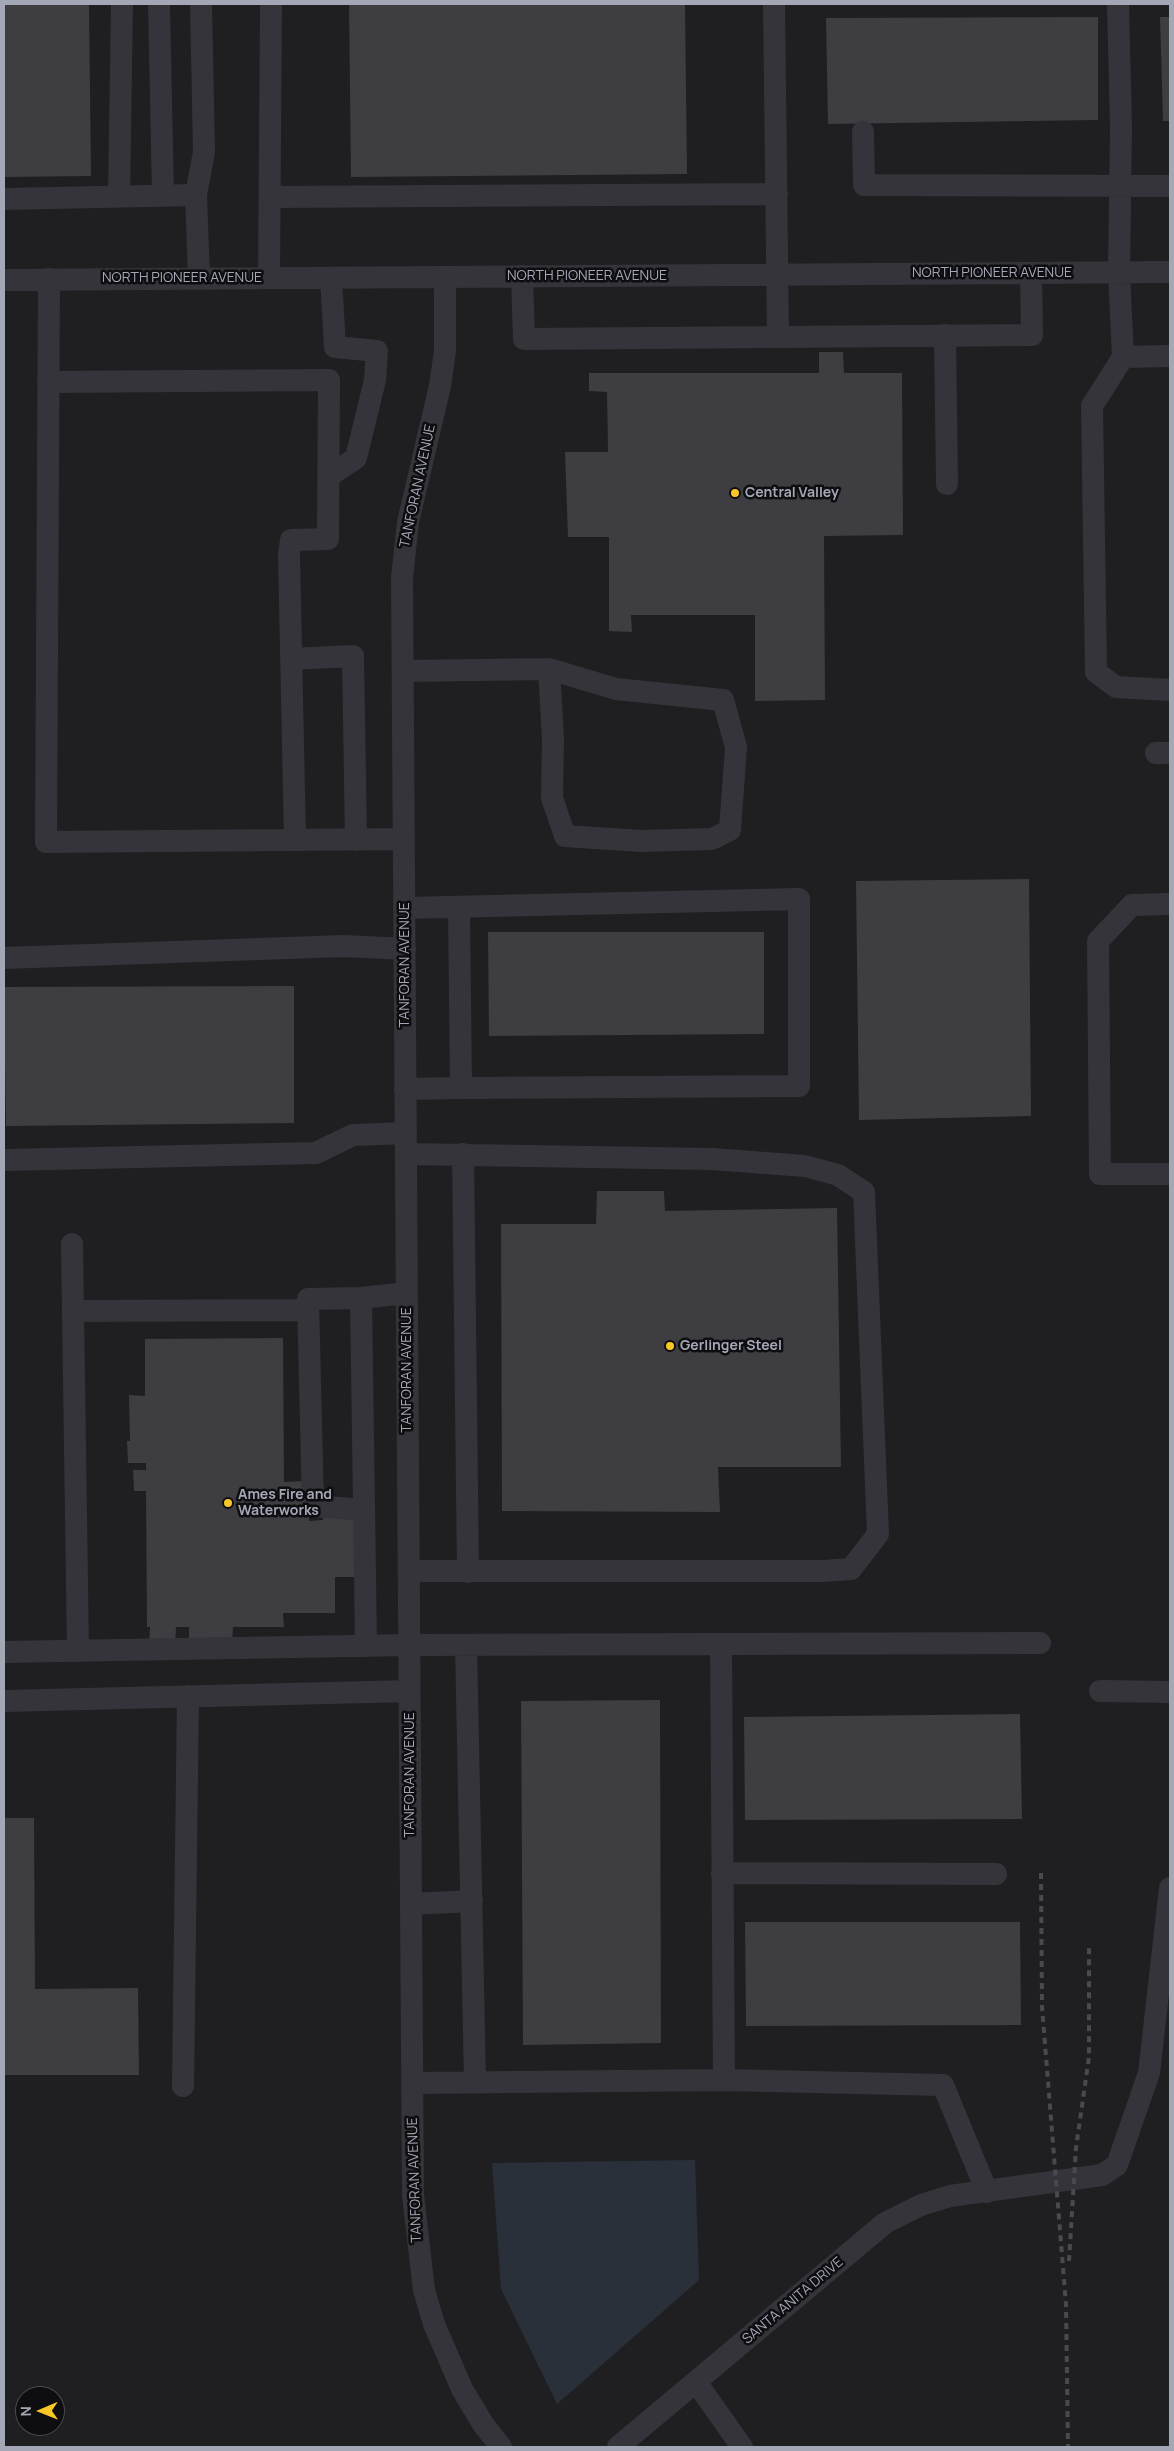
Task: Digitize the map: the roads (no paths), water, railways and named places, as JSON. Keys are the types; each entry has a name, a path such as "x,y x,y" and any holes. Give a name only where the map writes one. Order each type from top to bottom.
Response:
{"street":[{"path":"119,197 122,4"},
{"path":"159,4 162,196"},
{"path":"199,278 196,195 204,152 201,4"},
{"path":"270,278 271,4"},
{"path":"774,4 778,337"},
{"path":"1118,4 1119,273 1124,357 1092,406 1096,672 1116,688 1170,690"},
{"path":"863,132 864,185 1170,186"},
{"path":"270,197 777,194"},
{"path":"4,199 196,195"},
{"name":"NORTH PIONEER AVENUE","path":"4,280 1170,272"},
{"path":"522,276 524,339 1032,335 1031,273"},
{"name":"TANFORAN AVENUE","path":"445,277 445,351 440,386 404,547 404,949 413,2195 424,2290 434,2324 462,2389 482,2424 501,2447"},
{"path":"329,476 356,458 376,380 377,351 335,347 331,278"},
{"path":"49,279 46,842 404,839"},
{"path":"945,335 947,484"},
{"path":"1124,357 1170,356"},
{"path":"48,382 329,380 328,538 291,540 289,554 295,840"},
{"path":"292,659 353,656 356,840"},
{"path":"403,672 549,669 616,689 723,700 736,747 730,830 712,840 641,841 565,836 552,798 553,738 549,669"},
{"path":"404,908 799,899 799,1086 405,1089"},
{"path":"1170,904 1132,905 1098,941 1100,1174 1170,1174"},
{"path":"459,907 461,1088"},
{"path":"4,958 344,946 404,949"},
{"path":"4,1160 316,1153 353,1136 463,1154 712,1159 805,1166 838,1175 864,1192 878,1534 851,1568 823,1571 409,1571"},
{"path":"463,1154 468,1572"},
{"path":"72,1244 78,1651"},
{"path":"364,1510 313,1506 308,1299 362,1298 407,1293"},
{"path":"362,1298 366,1646"},
{"path":"73,1311 308,1310"},
{"path":"4,1652 409,1645 1040,1643"},
{"path":"721,1644 724,2080"},
{"path":"466,1645 475,2082"},
{"path":"4,1701 409,1691"},
{"path":"1100,1691 1170,1692"},
{"path":"183,2086 188,1696"},
{"path":"722,1873 996,1874"},
{"name":"SANTA ANITA DRIVE","path":"618,2447 885,2223 928,2203 950,2196 1102,2175 1118,2165 1149,2073 1170,1888"},
{"path":"411,1904 472,1901"},
{"path":"412,2082 724,2080 943,2084 987,2192"},
{"path":"696,2382 742,2447"}],"railway":[{"path":"1041,1873 1042,2007 1066,2305 1068,2447"},
{"path":"1069,2261 1076,2148 1089,2057 1089,1948"}],"place":[{"name":"Central Valley","path":"735,493"},
{"name":"Gerlinger Steel","path":"670,1346"},
{"name":"Ames Fire and Waterworks","path":"228,1503"}]}
